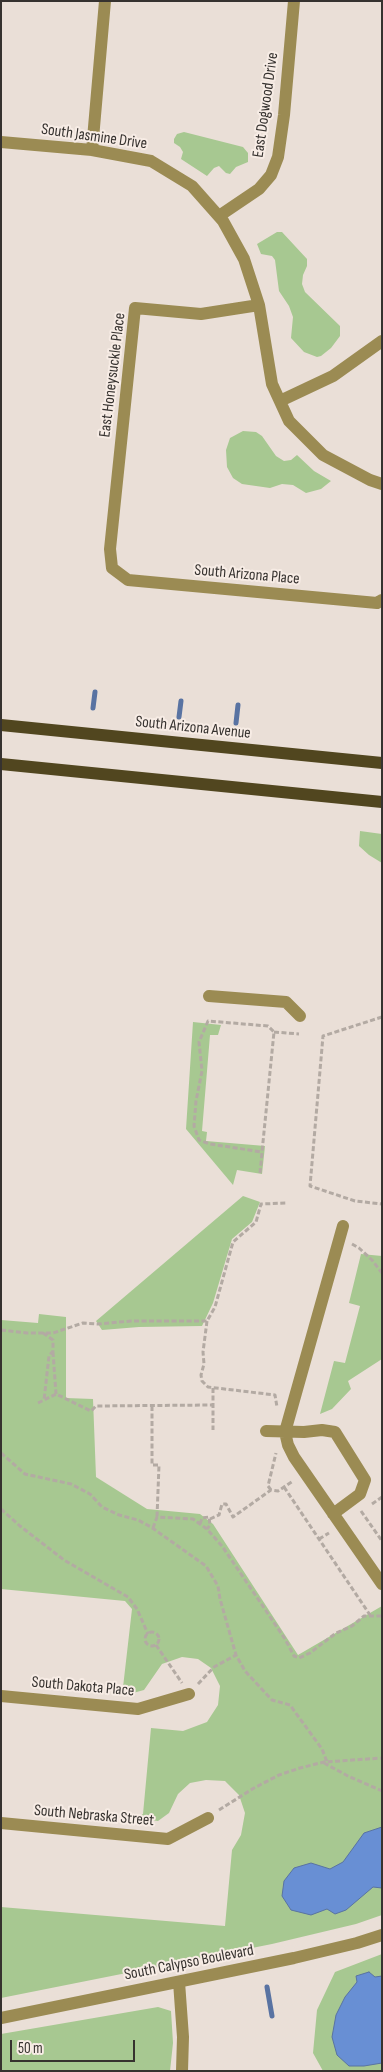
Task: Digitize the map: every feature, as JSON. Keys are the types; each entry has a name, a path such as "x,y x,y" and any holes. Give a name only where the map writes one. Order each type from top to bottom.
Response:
{"main road":[{"name":"South Arizona Avenue","path":"1,726 382,763"},
{"path":"1,764 382,802"}],"street":[{"path":"92,150 105,1"},
{"name":"East Dogwood Drive","path":"219,216 259,189 271,175 278,157 284,115 294,1"},
{"name":"South Jasmine Drive","path":"1,142 92,150 151,161 192,186 224,221 244,259 259,305 272,384 289,421 323,454 370,480 382,484"},
{"name":"East Honeysuckle Place","path":"112,568 110,550 135,308 201,314 259,305"},
{"path":"280,401 333,376 382,342"},
{"name":"South Arizona Place","path":"112,568 128,580 377,603 382,600"},
{"path":"210,996 286,1002 300,1016"},
{"path":"343,1226 285,1432 288,1445 305,1473 382,1584"},
{"path":"266,1431 322,1430 335,1432 365,1480 360,1494 333,1514"},
{"name":"South Dakota Place","path":"1,1696 138,1709 189,1694"},
{"name":"South Nebraska Street","path":"1,1823 168,1839 208,1818"},
{"name":"South Calypso Boulevard","path":"1,2018 327,1951 382,1935"},
{"path":"179,1982 183,2037 182,2071"}],"path":[{"path":"382,1018 324,1036 310,1186 355,1202 382,1204"},
{"path":"262,1152 210,1144 199,1140 194,1126 196,1101 202,1072 199,1042 208,1021 268,1026 274,1032 299,1034"},
{"path":"260,1173 274,1032"},
{"path":"286,1203 261,1204 256,1222 233,1242 215,1307 207,1321 203,1352 204,1364 201,1375 202,1381 208,1387 276,1395 277,1412 289,1418"},
{"path":"339,1242 359,1248 382,1273"},
{"path":"1,1330 53,1334 82,1323 207,1321"},
{"path":"43,1333 53,1340 56,1394"},
{"path":"44,1400 48,1356 53,1351"},
{"path":"213,1388 213,1430"},
{"path":"56,1394 91,1411 96,1406 213,1406"},
{"path":"38,1403 56,1394"},
{"path":"152,1406 152,1465 159,1465 157,1517 153,1528"},
{"path":"1,1453 25,1474 71,1484 90,1494 102,1507 119,1515 138,1520 153,1528 206,1566 218,1586 236,1655 245,1671 272,1700 290,1705 317,1741 326,1762 348,1776 382,1791"},
{"path":"200,1524 202,1518 209,1517 210,1519 219,1515 222,1504 226,1504 234,1517 271,1490 278,1491 305,1473"},
{"path":"284,1487 370,1616"},
{"path":"1,1509 64,1560 128,1597 138,1609 148,1634 146,1642 150,1646 156,1645"},
{"path":"361,1511 382,1541"},
{"path":"157,1517 193,1519 207,1529 222,1546 285,1639 294,1656 299,1658 310,1653 336,1633 352,1626 364,1616 382,1616"},
{"path":"207,1529 210,1519"},
{"path":"148,1634 152,1633 158,1636 159,1640 156,1645"},
{"path":"156,1645 189,1694 214,1667 236,1655"},
{"path":"208,1818 242,1795 279,1775 326,1762 382,1758"}],"green space":[{"path":"184,132 243,147 248,153 248,162 236,167 230,174 226,173 219,166 214,168 207,176 181,159 183,152 174,143 174,139 177,134"},
{"path":"277,232 282,232 307,259 302,284 305,292 340,326 340,336 331,348 321,356 317,357 304,352 291,338 293,317 289,306 279,291 275,260 272,256 261,254 257,244"},
{"path":"243,431 256,432 262,436 276,456 284,461 291,460 297,455 314,471 331,481 321,489 306,493 293,485 282,484 270,488 242,484 233,478 227,467 226,450 230,438"},
{"path":"360,831 382,834 382,863 359,846"},
{"path":"193,1022 221,1025 218,1035 210,1035 202,1131 207,1132 206,1141 265,1146 262,1174 237,1170 233,1185 186,1129"},
{"path":"243,1196 260,1202 252,1222 232,1239 213,1303 202,1326 139,1327 102,1330 96,1321"},
{"path":"361,1254 382,1256 382,1359 348,1381 351,1389 332,1409 320,1414 334,1361 345,1363 360,1306 349,1303"},
{"path":"39,1314 66,1317 66,1398 93,1399 96,1477 147,1509 200,1514 213,1524 298,1655 382,1606 382,1915 356,1924 272,1944 1,1998 1,1907 225,1926 232,1850 241,1835 245,1813 239,1795 225,1781 206,1780 190,1783 178,1794 169,1813 158,1821 136,1818 143,1814 151,1728 183,1731 207,1722 218,1705 220,1686 211,1668 198,1659 182,1657 162,1664 144,1690 122,1696 132,1609 125,1601 1,1589 1,1320 38,1323"},
{"path":"382,1954 382,2071 323,2071 313,2053 317,2010 335,1972"},
{"path":"158,2007 171,2011 173,2043 170,2071 1,2071 1,2034"}],"water":[{"path":"382,1827 382,1888 373,1887 346,1910 335,1914 327,1909 311,1915 291,1910 282,1896 284,1881 294,1868 311,1863 330,1869 343,1862 364,1833"},
{"path":"369,1972 375,1977 382,1976 382,2063 349,2066 337,2055 332,2037 336,2015 345,1997 357,1982 356,1976"}],"waterway":[{"path":"93,708 95,692"},
{"path":"179,717 181,701"},
{"path":"236,723 238,705"},
{"path":"267,1987 272,2016"}]}
